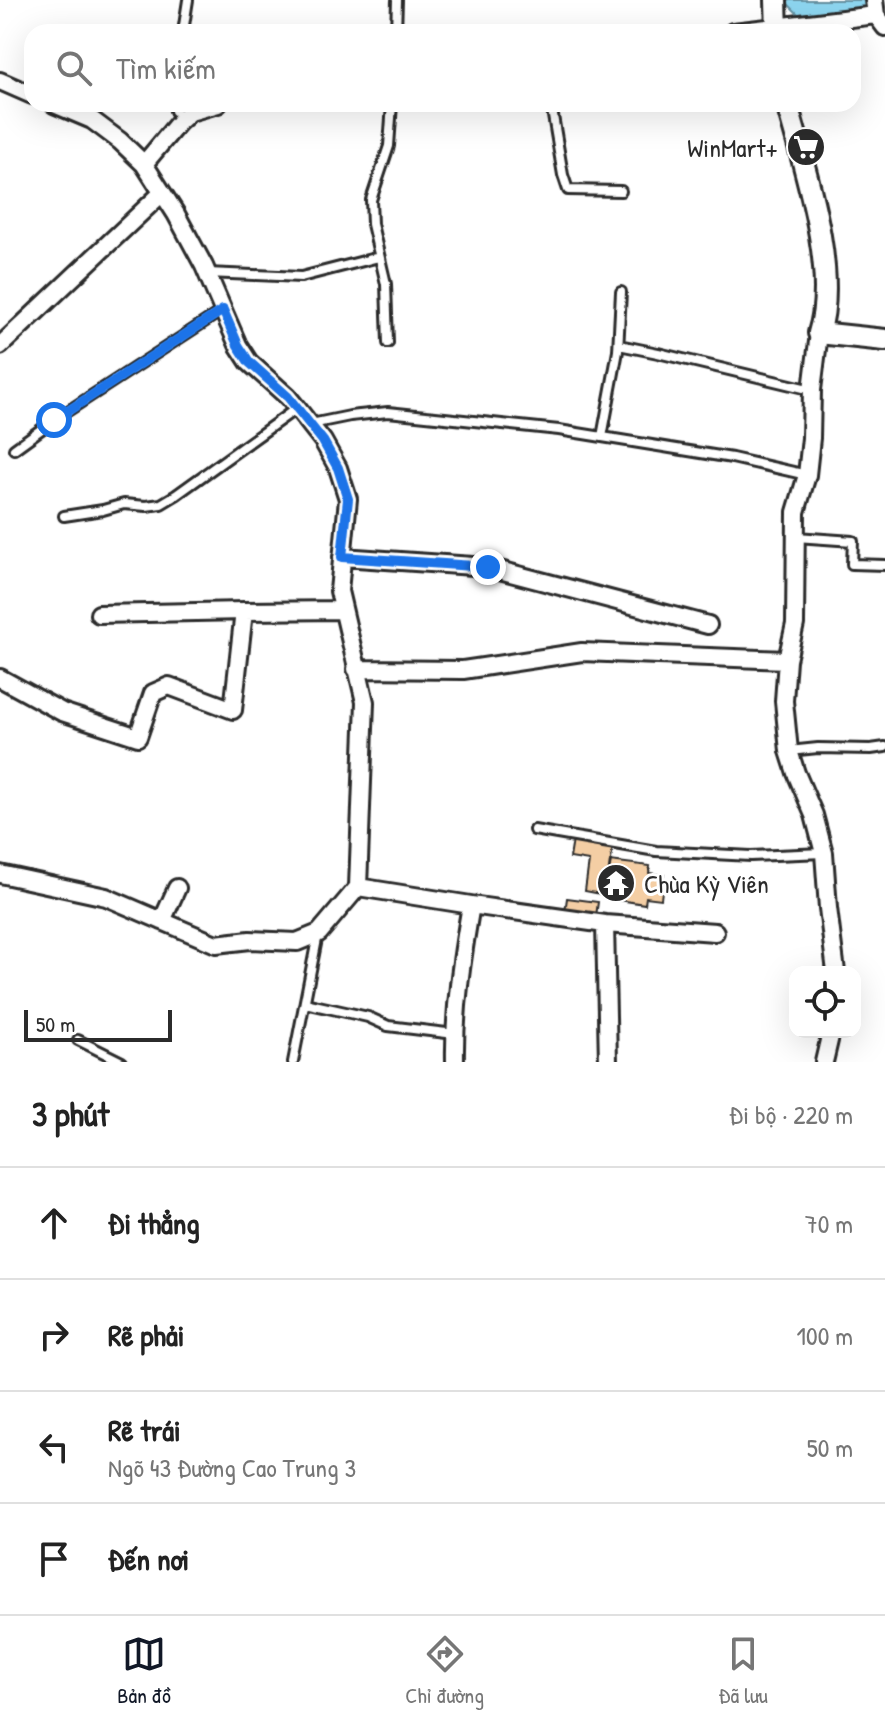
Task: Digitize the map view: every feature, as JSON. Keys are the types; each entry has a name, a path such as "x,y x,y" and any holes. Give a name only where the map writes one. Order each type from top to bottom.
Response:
{"street":[{"path":"776,0 777,24"},
{"path":"815,24 878,14"},
{"path":"0,81 24,92"},
{"path":"0,874 106,897 216,944 250,940 297,942 319,933 358,887 365,702 339,591 348,499 338,468 323,441 297,408 249,362 238,345 176,214 144,164 92,120 73,112"},
{"path":"144,164 178,112"},
{"path":"789,112 814,207 824,265 824,319 819,333 812,390 807,475 796,512 795,624 787,660 784,701 789,751 814,815 824,853 835,966"},
{"path":"0,346 162,193"},
{"path":"819,333 885,340"},
{"path":"342,557 488,567 708,625"},
{"path":"99,614 343,610"},
{"path":"0,678 62,712 138,737 153,693 169,686 233,710 244,611"},
{"path":"356,669 463,670 582,652 787,660"},
{"path":"358,887 605,924 715,932"},
{"path":"162,921 177,888"},
{"path":"455,1062 460,966 471,905"},
{"path":"605,924 608,1062"},
{"path":"824,1062 830,1038"}],"lane":[{"path":"184,24 188,0"},
{"path":"396,24 397,0"},
{"path":"388,343 386,284 372,224 371,200 389,146 391,112"},
{"path":"552,112 568,190 621,191"},
{"path":"206,273 301,277 379,257"},
{"path":"602,437 619,345 621,292"},
{"path":"14,449 223,310"},
{"path":"619,345 812,390"},
{"path":"64,516 124,504 161,504 297,408"},
{"path":"310,424 388,412 559,430 732,458 807,475"},
{"path":"795,537 853,541 852,564 885,565"},
{"path":"789,751 885,747"},
{"path":"534,830 656,851 751,856 824,853"},
{"path":"293,1062 319,933"},
{"path":"305,1003 368,1017 388,1026 455,1034"},
{"path":"78,1040 122,1062"}],"water":[{"path":"788,0 868,0 869,3 863,12 798,14"}],"building":[{"path":"573,840 613,846 606,895 585,891 589,861 570,858"},
{"path":"610,861 650,866 649,873 664,875 661,899 646,897 645,904 605,898"},
{"path":"567,898 598,902 596,916 565,912"}],"place":[{"name":"WinMart+","path":"806,147"},
{"name":"Chùa Kỳ Viên","path":"616,883"}],"route":[{"path":"54,420 223,310 249,362 288,397 323,441 338,468 348,499 342,557 488,567"}]}
